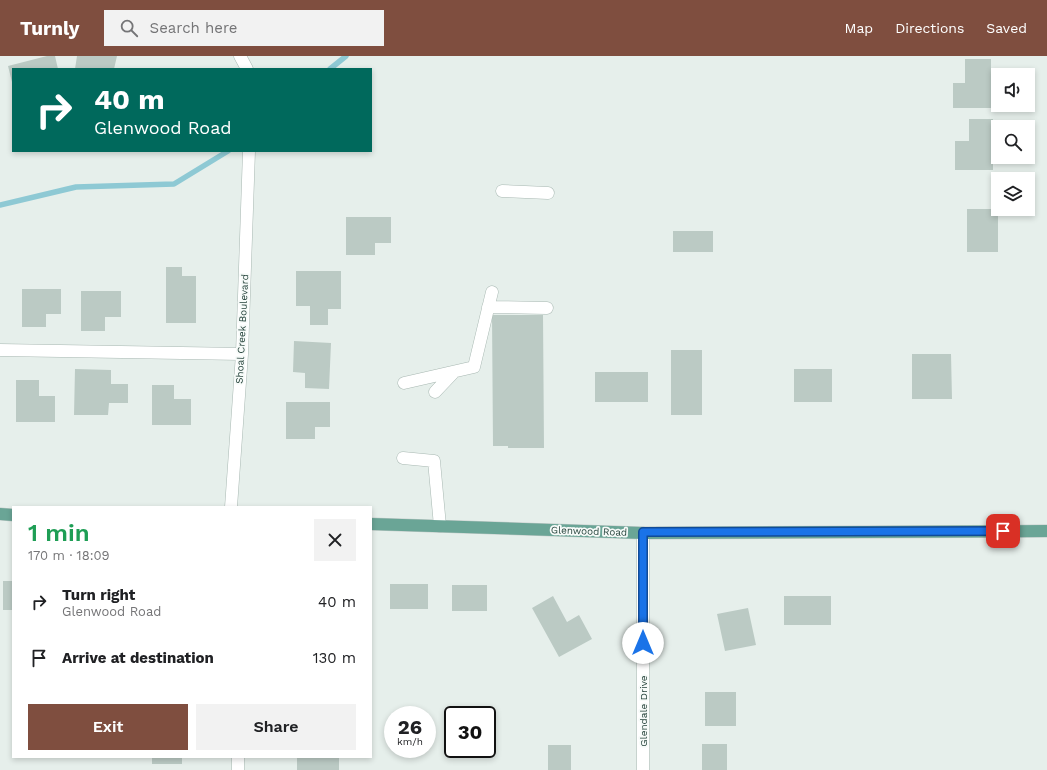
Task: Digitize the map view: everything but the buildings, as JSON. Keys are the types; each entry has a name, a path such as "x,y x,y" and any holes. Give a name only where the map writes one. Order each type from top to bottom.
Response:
{"main road":[{"path":"0,514 12,515"},
{"name":"Glenwood Road","path":"372,524 643,532 1047,531"}],"street":[{"path":"240,56 246,68"},
{"name":"Shoal Creek Boulevard","path":"231,506 242,354 249,152"},
{"path":"502,191 548,193"},
{"path":"404,383 474,367 492,292"},
{"path":"488,307 547,308"},
{"path":"0,350 242,354"},
{"path":"435,392 453,373"},
{"path":"403,458 434,461 440,526"},
{"name":"Glendale Drive","path":"643,532 644,770"},
{"path":"238,758 238,770"}],"waterway":[{"path":"331,68 346,56"},
{"path":"0,205 76,187 174,184 226,152"}],"route":[{"path":"643,643 643,532 1003,531"}]}
